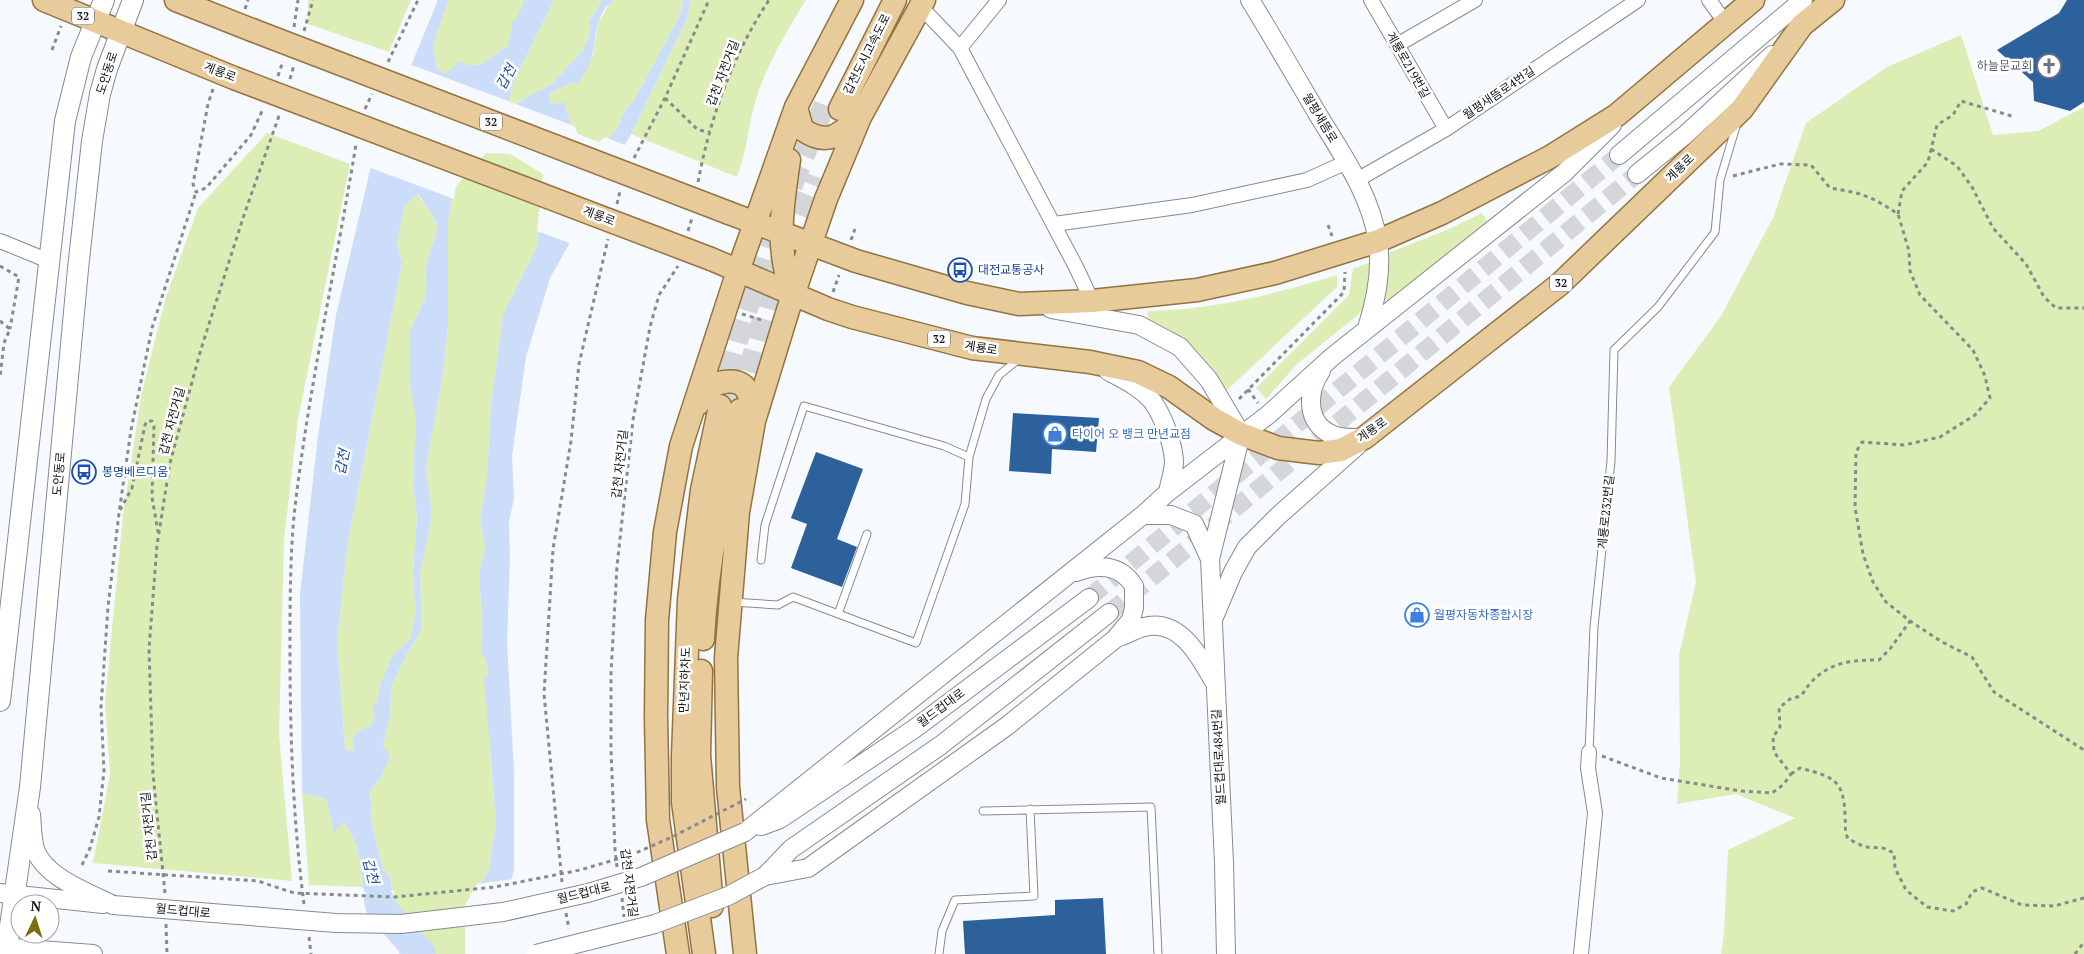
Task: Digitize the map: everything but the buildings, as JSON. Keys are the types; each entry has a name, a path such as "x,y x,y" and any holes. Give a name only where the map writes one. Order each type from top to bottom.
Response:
{"main road":[{"name":"계룡로","path":"44,0 227,75 711,259 828,309 972,348 1090,362 1138,372 1169,388 1214,419 1241,434 1278,448 1319,453 1341,450 1560,284 1742,109"},
{"path":"0,701 65,121 81,57 104,0"},
{"name":"도안동로","path":"4,950 7,894 30,787 78,269 92,141 100,94 107,69 133,0"},
{"name":"32","path":"176,0 756,223"},
{"path":"678,954 658,820 657,630 665,532 681,446 738,271 796,107 852,0"},
{"name":"갑천도시고속도로","path":"842,110 879,0"},
{"name":"갑천도시고속도로","path":"842,110 895,0"},
{"path":"756,223 846,256 967,293 1019,304 1092,301 1197,290 1275,273 1378,241 1442,213 1550,157 1617,115 1643,95 1725,22 1753,0"},
{"name":"32","path":"1742,109 1802,25 1833,0"},
{"path":"745,954 728,787 726,658 738,512 738,413 783,327 810,244 842,110 922,3"},
{"path":"796,107 802,129 820,138 831,138 842,133 842,110"},
{"path":"793,294 785,271 780,236 796,107"},
{"path":"691,414 714,385 734,381 745,387 752,401 738,413"},
{"name":"만년지하차도","path":"704,954 683,802 682,756 689,600 702,490 738,413"},
{"name":"만년지하차도","path":"717,954 700,763 701,677 704,611 718,506 738,413"}],"street":[{"path":"960,48 999,0"},
{"name":"월평새뜸로","path":"1250,0 1347,162 1370,209 1378,241 1379,284 1368,328"},
{"name":"계룡로219번길","path":"1371,0 1446,130"},
{"path":"1397,45 1475,0"},
{"name":"월평새뜸로4번길","path":"1357,180 1446,130 1638,0"},
{"path":"1709,0 1725,22"},
{"path":"1619,155 1803,0"},
{"path":"922,3 960,48 1054,224 1092,301"},
{"path":"1638,174 1714,109 1802,25"},
{"path":"745,832 1144,515 1168,492 1268,415 1332,357 1564,173 1643,95"},
{"path":"1054,224 1192,205 1307,180 1347,162"},
{"path":"0,241 49,260"},
{"path":"1019,304 1140,325 1180,347 1210,380 1241,434 1210,559"},
{"path":"1332,357 1312,388 1310,396 1312,410 1323,429 1332,434 1357,438"},
{"path":"1090,362 1130,382 1152,401 1166,429 1172,451 1174,463 1168,492"},
{"path":"1212,622 1232,572 1247,547 1278,516 1321,479 1357,438"},
{"path":"1144,515 1171,515 1194,524 1210,559"},
{"name":"월드컵대로484번길","path":"1210,559 1224,863 1226,954"},
{"path":"536,954 655,924 728,896 766,876 808,868 1006,726 1115,639 1131,620 1134,608 1134,586 1129,578 1110,567 1087,568 1069,575"},
{"name":"월드컵대로","path":"7,894 113,905 336,923 401,924 504,912 588,893 641,877 780,819 914,729 1089,598"},
{"path":"766,876 791,848 941,745 1109,613"},
{"path":"1115,639 1145,626 1164,627 1183,636 1198,654 1215,685"},
{"name":"계룡로232번길","path":"1581,954 1595,813 1588,768 1590,752"},
{"path":"30,787 32,835 35,850 44,866 58,877 113,905"},
{"path":"4,950 93,954"}],"lane":[{"name":"계룡로232번길","path":"1590,752 1594,626 1611,461 1614,350 1658,307 1715,232 1720,180 1742,109"},
{"path":"730,602 778,605 793,597 916,643 965,504 969,457 986,399 999,375 1025,353"},
{"path":"761,560 765,525 804,406 944,446 969,457"},
{"path":"838,614 867,534"},
{"path":"983,810 1151,806 1158,954"},
{"path":"939,954 942,931 955,900 1034,896 1030,809"}],"path":[{"path":"302,36 312,0"},
{"path":"386,66 418,0"},
{"path":"630,167 665,98 709,0"},
{"name":"갑천 자전거길","path":"698,185 710,132 738,52 769,0"},
{"path":"289,82 294,64"},
{"path":"82,865 90,848 99,817 104,772 102,707 108,607 131,430 152,328 196,192 193,184 208,104 227,75"},
{"path":"360,117 373,92"},
{"path":"665,98 698,130 710,132"},
{"path":"2016,117 1961,101 1953,115 1937,125 1928,162 1902,191 1898,214 1909,251 1910,272 1920,295 1973,350 1986,376 1990,398 1975,415 1940,437 1904,446 1862,442 1856,452 1855,507 1864,554 1873,582 1886,602 1910,621 1942,642 1972,657 1994,692 2084,750"},
{"path":"196,192 206,188 251,135 266,102"},
{"name":"갑천 자전거길","path":"165,896 152,774 149,649 159,536 170,463 201,349 244,215 281,109"},
{"path":"304,904 300,875 290,722 290,600 294,518 310,396 357,137"},
{"path":"1931,149 1954,162 1972,187 1992,228 2026,264 2044,297 2056,308 2084,308"},
{"path":"1720,180 1780,164 1811,165 1830,188 1871,197 1898,214"},
{"path":"615,212 621,184"},
{"path":"687,237 693,211"},
{"path":"1328,225 1332,238"},
{"path":"828,309 854,229"},
{"path":"562,884 544,694 553,549 571,441 579,364 610,231"},
{"name":"갑천 자전거길","path":"618,869 615,850 612,768 611,673 617,566 633,420 650,327 659,295 677,270 679,261"},
{"path":"0,266 19,277 10,328 4,343 0,377"},
{"path":"1237,400 1344,292 1345,272"},
{"path":"726,309 783,327"},
{"path":"0,321 10,328"},
{"path":"1248,389 1262,407"},
{"path":"119,513 132,488 145,425 148,421 152,421 154,426 152,497 159,536"},
{"path":"1791,774 1774,752 1773,737 1780,727 1779,708 1790,699 1801,696 1808,686 1830,666 1852,660 1879,660 1890,649 1910,621"},
{"path":"1590,752 1661,778 1741,791 1772,793 1783,785 1791,774 1800,768 1817,773 1838,784 1844,795 1846,821 1844,830 1848,839 1865,847 1883,848 1894,853 1895,868 1906,890 1927,907 1953,911 1966,904 1972,892 1982,888 2022,905 2054,906 2084,898"},
{"path":"108,871 258,881 294,893 395,898 495,887 580,870 631,855 672,838 746,800"},
{"name":"갑천 자전거길","path":"622,897 625,926"},
{"path":"566,910 570,937"},
{"path":"166,916 167,954"},
{"path":"309,934 311,954"},
{"path":"2075,954 2084,942"}],"green space":[{"path":"308,0 411,0 389,52 308,24"},
{"path":"449,0 524,0 517,18 512,23 508,46 480,64 474,65 461,61 445,74 437,69 433,44"},
{"path":"554,0 602,0 589,21 590,35 582,51 552,84 506,110 512,85"},
{"path":"615,0 683,0 680,15 633,102 627,107 614,134 599,145 576,136 566,110 566,103 549,102 551,92 575,82 577,84 593,56 598,23 610,3"},
{"path":"691,0 806,0 783,38 764,78 754,106 745,151 737,177 631,134 687,19"},
{"path":"1961,35 1993,135 2038,131 2084,107 2084,954 1721,954 1724,933 1728,850 1795,818 1736,794 1677,804 1680,762 1679,655 1696,582 1669,387 1721,316 1773,218 1806,123 1887,67"},
{"path":"267,133 350,164 298,419 284,540 279,735 292,881 93,863 110,774 105,702 123,515 141,396 165,300 198,208"},
{"path":"485,151 511,152 546,173 537,247 503,314 491,405 487,475 480,519 485,547 479,574 482,621 481,653 486,661 488,675 490,752 496,821 489,870 467,906 467,954 397,954 391,878 383,869 372,825 370,791 382,776 389,756 383,746 390,715 391,688 404,659 422,629 420,575 432,515 426,467 442,381 448,327 448,221 454,185"},
{"path":"417,193 438,226 426,266 425,299 409,332 409,379 416,419 413,485 417,516 413,574 416,615 410,639 392,656 380,685 371,726 359,730 352,740 355,751 348,752 345,748 337,641 348,542 402,263 397,244 404,207"},
{"path":"1482,213 1487,221 1390,300 1381,299 1384,258 1388,253 1447,230"},
{"path":"1368,263 1374,266 1365,306 1358,315 1297,364 1266,399 1256,388 1349,295 1353,269"},
{"path":"1337,275 1337,287 1224,393 1209,369 1193,349 1185,341 1149,320 1147,311 1195,308 1243,300"},
{"path":"302,793 326,799 334,831 344,821 357,845 363,887 309,885"}],"water":[{"path":"438,0 449,0 433,44 437,69 445,74 461,61 474,65 480,64 508,46 512,23 517,17 524,0 554,0 512,85 507,110 552,84 582,51 590,35 589,21 602,0 615,0 603,11 600,18 592,57 584,75 577,85 575,82 551,92 549,102 559,104 566,102 566,110 576,136 599,145 614,134 627,107 633,102 680,15 683,0 691,0 687,19 631,134 550,278 526,357 512,455 514,498 509,522 510,558 507,642 514,772 514,870 492,947 467,906 489,870 496,821 484,677 488,675 486,661 481,653 482,621 479,574 485,547 480,519 487,475 491,405 503,314 537,247 546,173 511,152 485,151 454,185 448,221 448,327 442,381 426,467 432,515 420,575 422,629 404,659 391,688 390,715 383,746 390,756 382,776 370,792 372,825 383,869 391,878 397,954 373,954 357,845 344,822 334,832 326,799 302,793 300,594 318,436 336,315 373,158","holes":["418,193 438,226 426,266 425,299 409,332 409,379 416,419 413,485 417,516 413,574 416,615 410,639 392,656 380,685 377,702 372,707 375,714 371,726 359,730 352,740 355,750 348,751 345,748 337,641 348,542 402,263 397,244 404,207"]}],"pier":[{"path":"409,64 511,102 510,104 513,103 574,126 578,134 599,142 605,137 627,146 572,244 537,231 543,174 510,154 486,153 456,186 454,199 368,167"},
{"path":"514,879 494,948 495,954 465,954 465,905 477,884"},
{"path":"394,890 399,954 371,954 361,892"}],"waterway":[{"name":"갑천","path":"379,900 381,908 421,954"}],"tunnel":[{"path":"720,406 741,329 766,253 825,104"},
{"path":"1089,598 1619,155"},
{"path":"1109,613 1637,174"},
{"path":"741,404 772,288 812,175"}],"place":[{"name":"하늘문교회","path":"2049,66"},
{"name":"대전교통공사","path":"960,270"},
{"name":"타이어 오 뱅크 만년교점","path":"1055,434"},
{"name":"봉명베르디움","path":"84,472"},
{"name":"월평자동차종합시장","path":"1417,615"}]}
